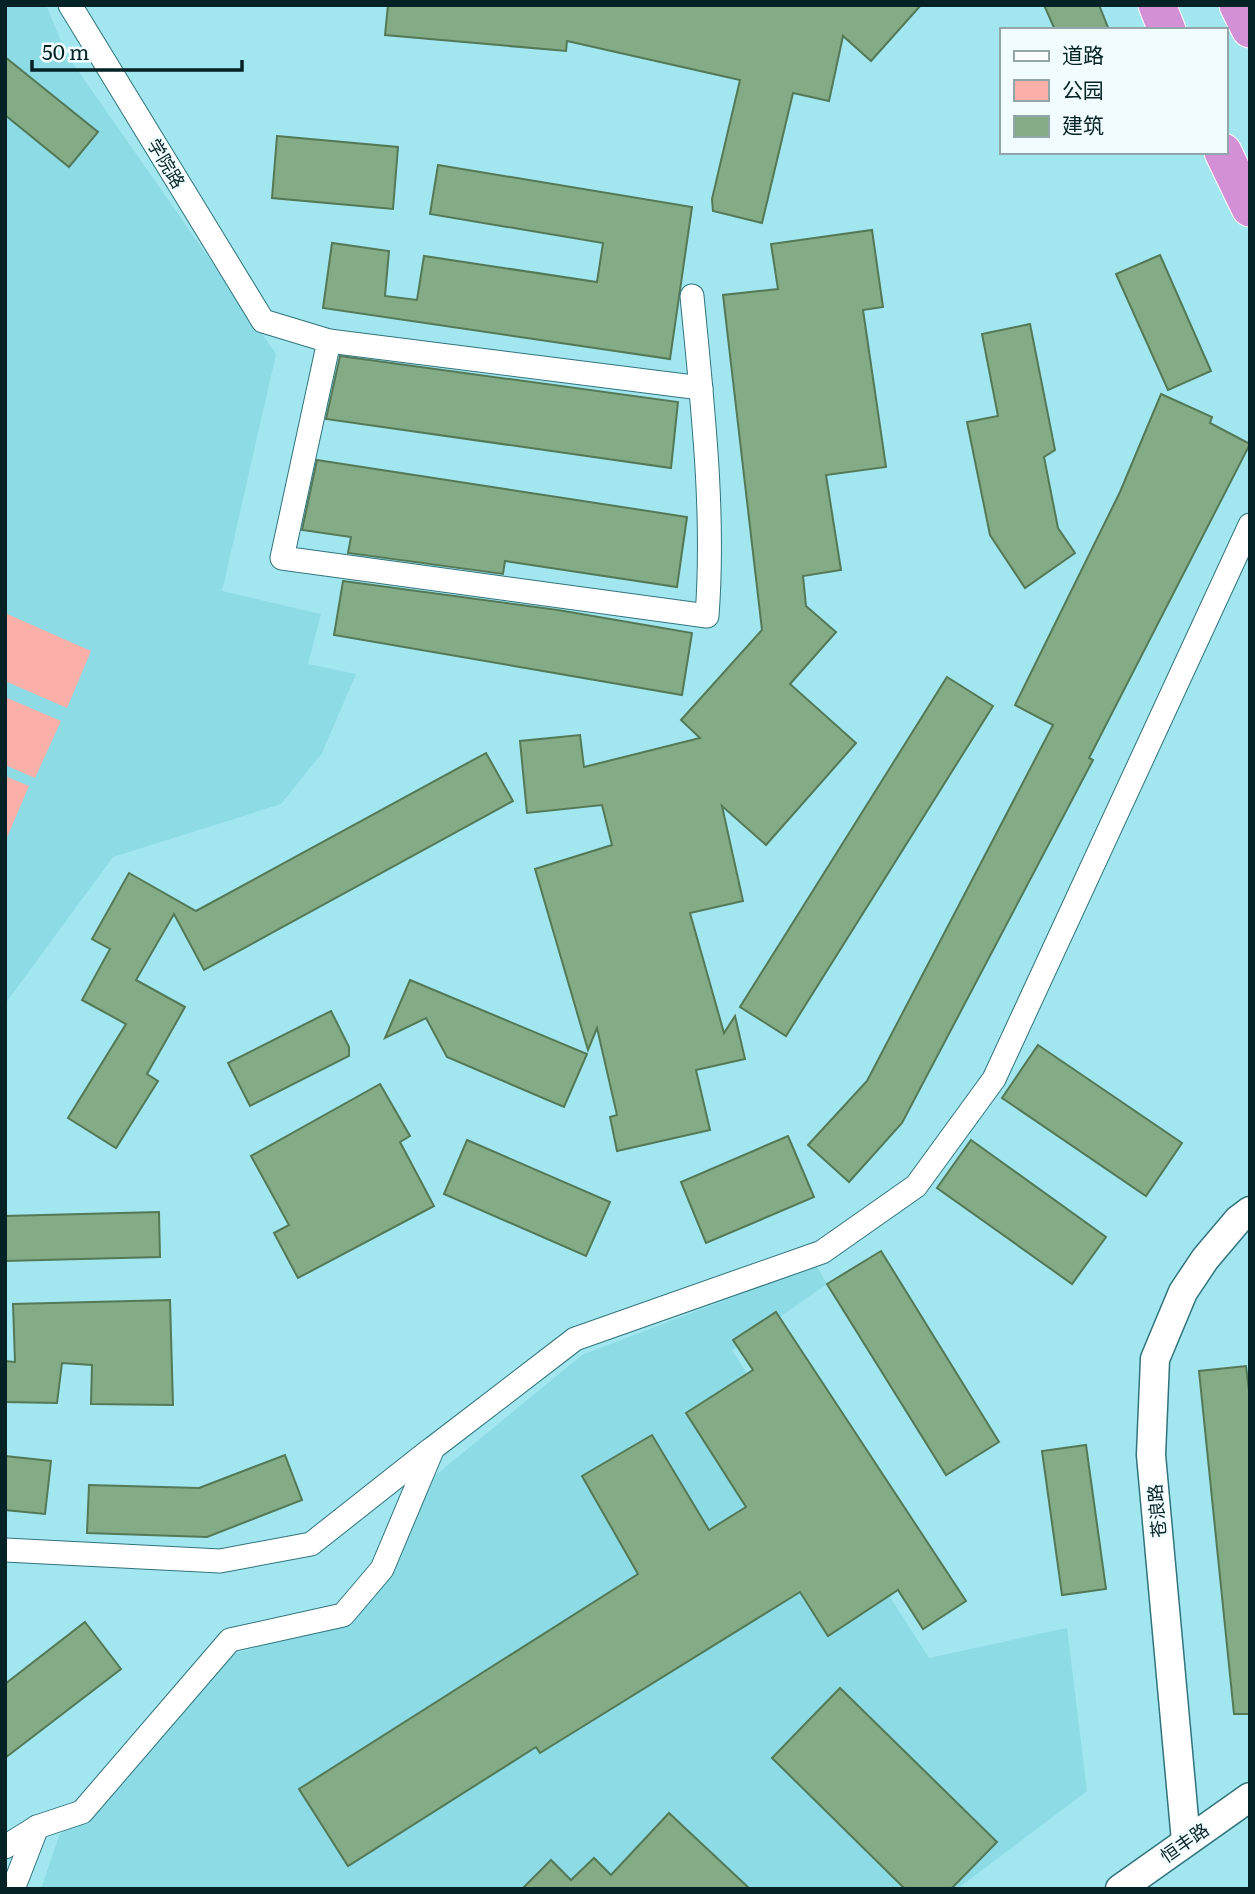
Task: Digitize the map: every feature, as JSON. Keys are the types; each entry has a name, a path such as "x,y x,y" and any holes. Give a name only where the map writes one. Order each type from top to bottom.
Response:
{"highway":[{"path":"1157,5 1166,28"},
{"path":"1238,5 1250,29"},
{"path":"1224,154 1250,208"}],"street":[{"name":"学院路","path":"70,5 263,321 329,341"},
{"path":"692,296 701,388 710,578 707,616 282,558 329,341 701,388"},
{"path":"5,1550 220,1561 311,1544 575,1339 822,1252 916,1186 994,1079 1250,525"},
{"name":"苍浪路","path":"1186,1841 1151,1455 1155,1359 1183,1292 1205,1259 1238,1220 1250,1211"},
{"path":"5,1847 37,1826 82,1812 230,1640 343,1615 382,1569 433,1448"},
{"name":"恒丰路","path":"1119,1889 1250,1797"},
{"path":"13,1889 37,1826"}],"shaded area":[{"path":"5,5 46,5 67,55 276,354 222,591 321,614 308,664 356,674 322,753 281,804 113,857 5,1004"},
{"path":"816,1265 827,1284 732,1350 929,1658 1067,1628 1087,1791 957,1889 41,1889 59,1836 234,1654 348,1619 431,1479 582,1355"}],"green space":[{"path":"5,613 91,651 67,708 5,681"},
{"path":"5,697 61,721 35,778 5,765"},
{"path":"5,776 29,786 5,842"}],"building":[{"path":"388,5 921,5 871,61 843,36 829,101 793,93 762,223 713,211 712,199 740,80 567,41 566,51 385,35"},
{"path":"1044,5 1099,5 1108,28 1054,28"},
{"path":"5,57 98,132 69,167 5,115"},
{"path":"277,136 398,147 393,209 272,198"},
{"path":"438,165 692,207 670,359 323,308 332,243 389,251 385,296 417,300 424,256 597,282 603,243 430,214"},
{"path":"872,230 883,307 863,310 886,467 826,475 841,570 803,576 806,606 836,632 790,684 856,743 766,845 722,806 743,901 690,913 724,1033 735,1016 745,1059 696,1070 710,1130 617,1151 610,1117 617,1115 597,1028 588,1050 535,869 612,845 602,805 527,813 520,741 580,735 584,767 700,738 681,720 762,630 723,295 778,289 771,244"},
{"path":"1160,255 1211,371 1168,390 1116,274"},
{"path":"1030,324 1055,450 1044,457 1058,528 1075,553 1025,588 990,535 967,422 998,416 982,334"},
{"path":"340,356 678,402 671,468 326,419"},
{"path":"1161,394 1212,417 1210,423 1250,444 1089,758 1093,760 902,1123 849,1182 808,1145 867,1081 1053,725 1015,705 1120,492"},
{"path":"317,460 687,517 677,587 505,561 503,574 348,553 351,537 302,530"},
{"path":"343,581 558,610 692,633 682,695 334,635"},
{"path":"947,677 993,706 786,1036 740,1007"},
{"path":"486,753 513,801 204,970 174,914 136,980 185,1007 147,1074 158,1081 116,1148 68,1118 126,1024 82,1000 110,949 92,939 129,873 196,911"},
{"path":"410,980 587,1054 564,1107 447,1057 426,1018 385,1038"},
{"path":"331,1011 349,1047 349,1056 250,1106 228,1063"},
{"path":"1038,1045 1182,1143 1146,1196 1002,1098"},
{"path":"380,1084 410,1136 400,1142 434,1206 298,1278 274,1233 289,1225 251,1156"},
{"path":"788,1136 814,1197 706,1243 681,1182"},
{"path":"467,1140 610,1202 586,1256 444,1194"},
{"path":"971,1140 1106,1237 1072,1284 937,1188"},
{"path":"159,1212 160,1257 5,1261 5,1216"},
{"path":"881,1251 999,1442 946,1475 827,1284"},
{"path":"170,1300 173,1405 91,1404 92,1365 62,1363 57,1403 5,1402 5,1361 15,1362 13,1304"},
{"path":"776,1312 966,1601 923,1629 898,1590 828,1636 800,1592 540,1753 536,1747 348,1866 299,1789 638,1574 582,1476 652,1435 709,1530 746,1507 686,1413 753,1370 733,1340"},
{"path":"1246,1366 1250,1399 1250,1714 1234,1714 1199,1371"},
{"path":"1086,1445 1106,1589 1062,1595 1042,1451"},
{"path":"285,1455 302,1500 207,1537 87,1533 89,1485 199,1488"},
{"path":"5,1456 51,1461 45,1514 5,1510"},
{"path":"85,1622 121,1669 5,1758 5,1684"},
{"path":"840,1688 997,1842 951,1889 905,1889 772,1758"},
{"path":"669,1813 750,1889 522,1889 551,1860 571,1880 594,1858 611,1875"}]}
